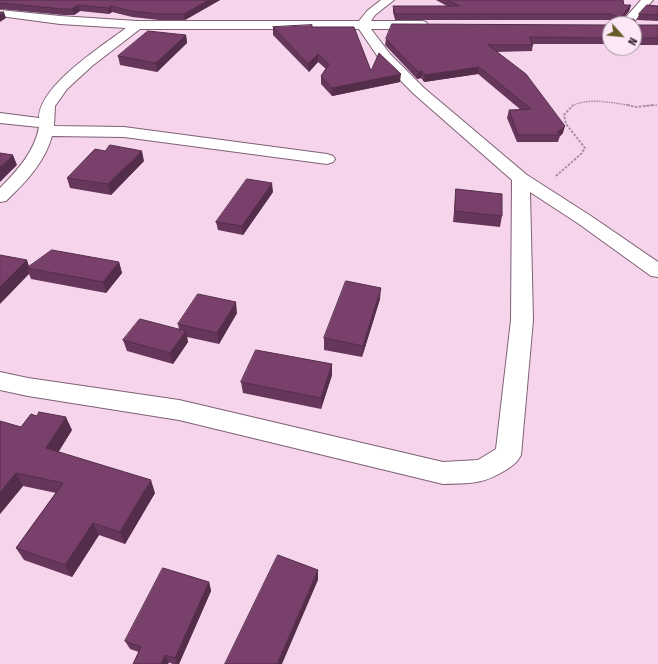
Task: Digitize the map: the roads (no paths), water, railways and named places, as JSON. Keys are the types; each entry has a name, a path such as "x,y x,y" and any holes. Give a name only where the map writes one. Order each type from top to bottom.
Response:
{"street":[{"path":"362,25 371,13 388,0"},
{"path":"633,16 647,0"},
{"path":"0,13 60,20 138,25 432,25"},
{"path":"0,198 16,182 38,152 46,127 48,106 64,83 138,25"},
{"path":"362,25 385,57 420,91 529,184 585,220 658,271"},
{"path":"0,118 46,127 124,132 327,159"},
{"path":"0,381 28,387 179,410 443,474 482,471 508,455 522,320 529,184"}]}
